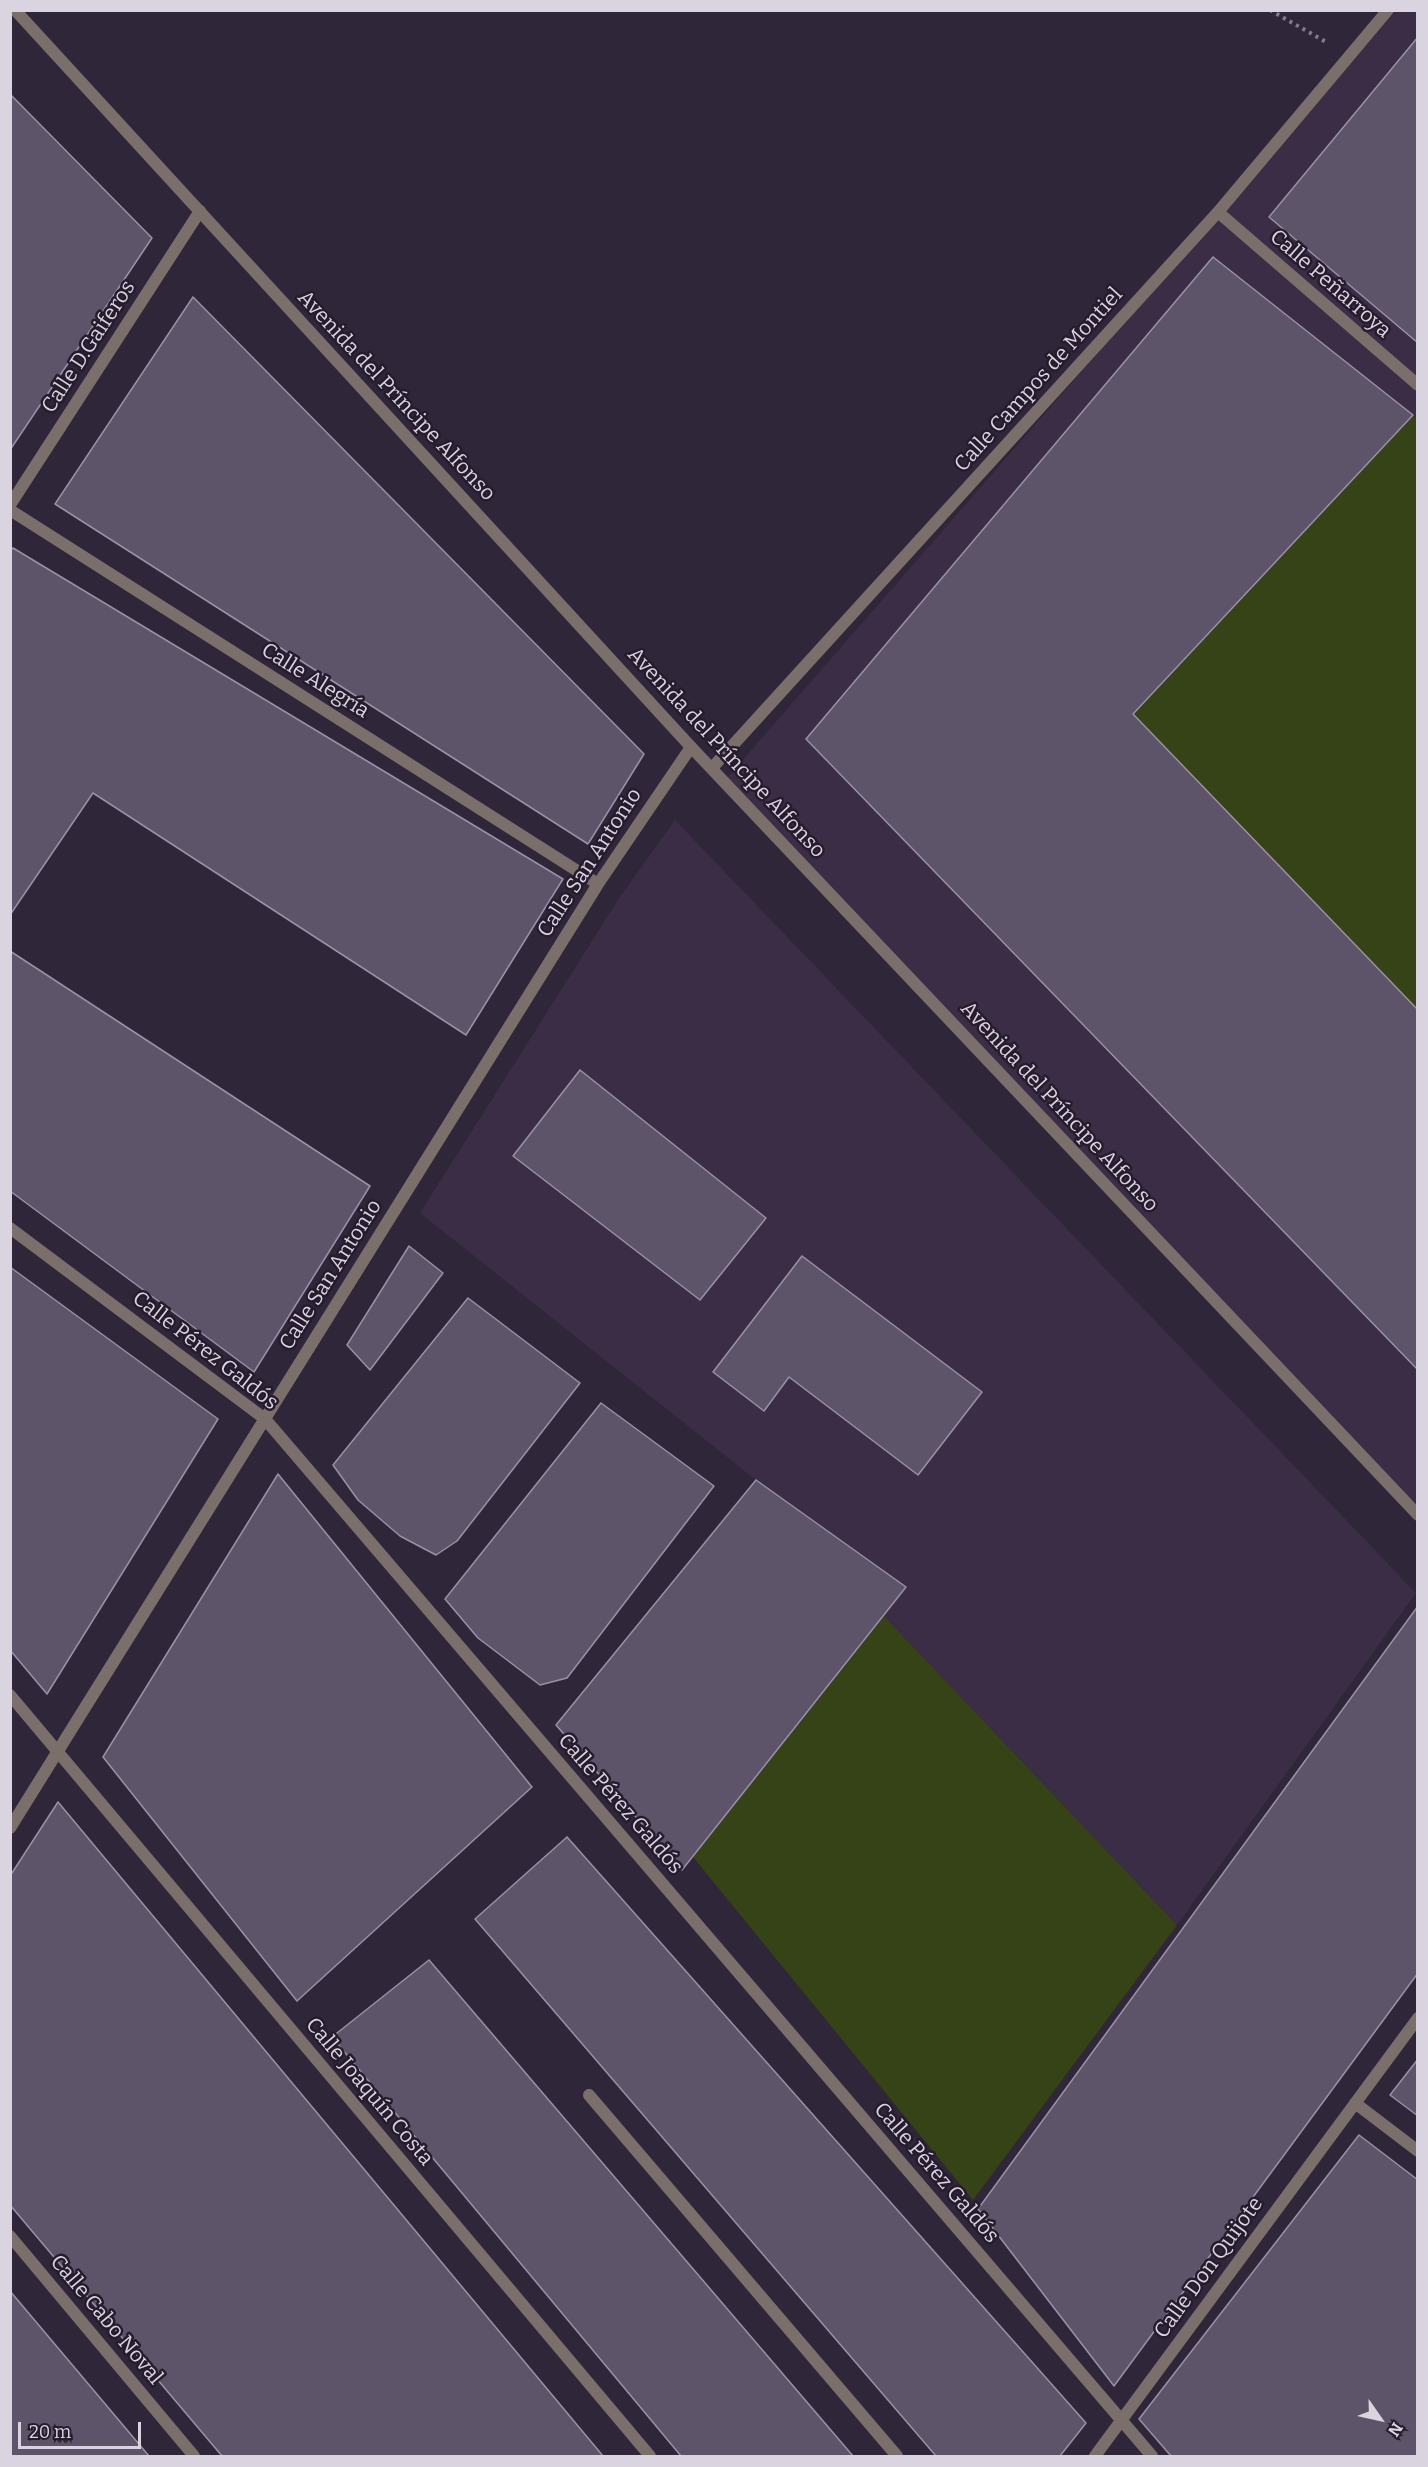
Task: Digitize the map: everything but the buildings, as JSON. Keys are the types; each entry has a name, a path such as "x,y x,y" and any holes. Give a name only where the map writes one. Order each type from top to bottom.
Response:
{"street":[{"name":"Avenida del Príncipe Alfonso","path":"15,10 691,747 1418,1515"},
{"name":"Calle Campos de Montiel","path":"712,768 1218,212 1388,10"},
{"name":"Calle D.Gaiferos","path":"10,505 200,211"},
{"name":"Calle Peñarroya","path":"1218,212 1418,385"},
{"name":"Calle Alegría","path":"10,510 598,884"},
{"name":"Calle San Antonio","path":"10,1827 598,884 691,747"},
{"name":"Calle Pérez Galdós","path":"10,1228 265,1419 1152,2457"},
{"name":"Calle Joaquín Costa","path":"10,1695 650,2457"},
{"name":"Calle Don Quijote","path":"1095,2457 1418,2018"},
{"path":"589,2095 897,2457"},
{"path":"1355,2103 1418,2151"},
{"name":"Calle Cabo Noval","path":"10,2236 194,2457"}],"path":[{"path":"1270,10 1350,55"}],"shaded area":[{"path":"1396,11 1417,11 1417,1513 727,778"},
{"path":"675,820 1416,1593 1177,1925 884,1616 906,1587 756,1480 420,1213 618,900"}],"green space":[{"path":"1413,415 1417,419 1417,1010 1133,714"},
{"path":"884,1616 1177,1925 973,2200 693,1857"}]}
